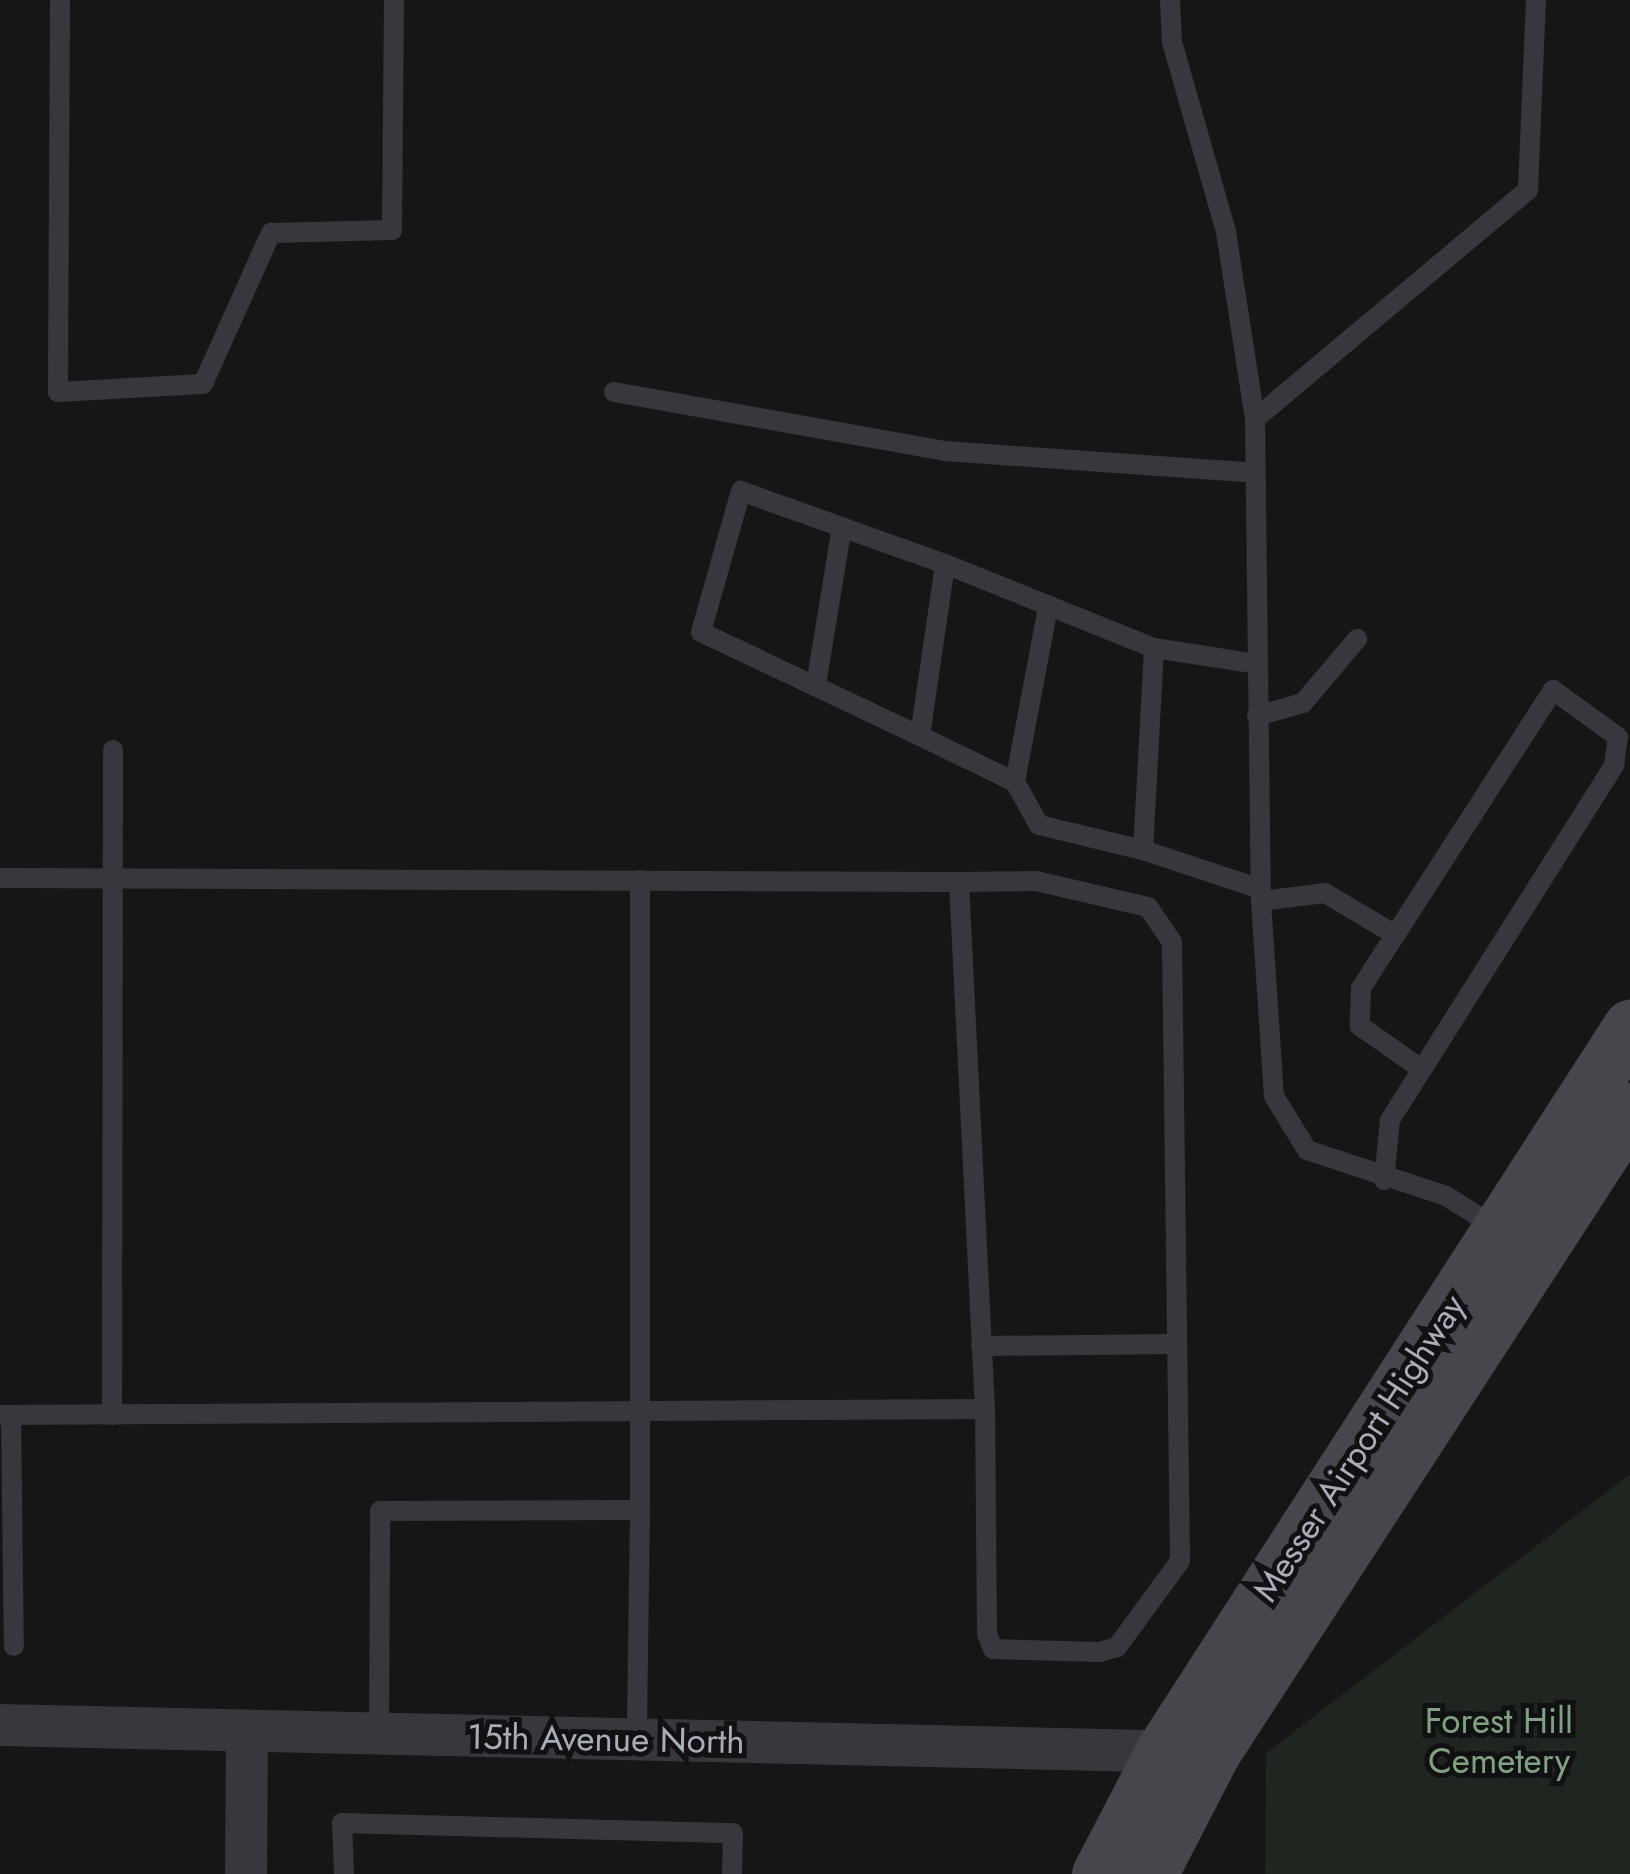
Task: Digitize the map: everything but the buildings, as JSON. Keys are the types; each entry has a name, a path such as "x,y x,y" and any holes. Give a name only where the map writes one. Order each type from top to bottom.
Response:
{"main road":[{"name":"Messer Airport Highway","path":"1099,1874 1188,1752 1518,1242 1630,1027"},
{"name":"Messer Airport Highway","path":"1518,1242 1630,1110"},
{"name":"Messer Airport Highway","path":"1150,1874 1188,1752"}],"street":[{"name":"15th Avenue North","path":"0,1726 1188,1752"},
{"path":"246,1874 247,1731"}],"lane":[{"path":"60,0 58,392 203,384 271,233 392,230 394,0"},
{"path":"1170,0 1172,42 1226,232 1255,418 1261,895 1274,1096 1308,1150 1384,1180 1446,1196 1518,1242"},
{"path":"1255,418 1528,190 1536,0"},
{"path":"614,392 944,451 1256,473"},
{"path":"1257,664 1154,648 945,564 741,490 701,632 1015,782 1039,825 1143,850 1261,895 1325,892 1394,934"},
{"path":"816,685 842,527"},
{"path":"920,736 945,564"},
{"path":"1015,782 1048,607"},
{"path":"1258,716 1303,703 1330,678 1356,639"},
{"path":"1143,850 1154,648"},
{"path":"1384,1180 1390,1120 1614,766 1618,737 1604,721 1553,690 1362,988 1360,1026 1420,1068"},
{"path":"112,1415 113,750"},
{"path":"0,878 1036,882 1148,907 1164,922 1172,942 1180,1561 1130,1638 1117,1647 1012,1653 994,1648 987,1633 985,1410 959,882"},
{"path":"637,1739 640,880"},
{"path":"981,1346 1178,1344"},
{"path":"14,1646 6,1415 985,1410"},
{"path":"379,1734 380,1511 640,1510"},
{"path":"344,1874 342,1822 734,1832 732,1874"}],"green space":[{"name":"Forest Hill Cemetery","path":"1630,1474 1630,1874 1265,1874 1266,1753"}]}
